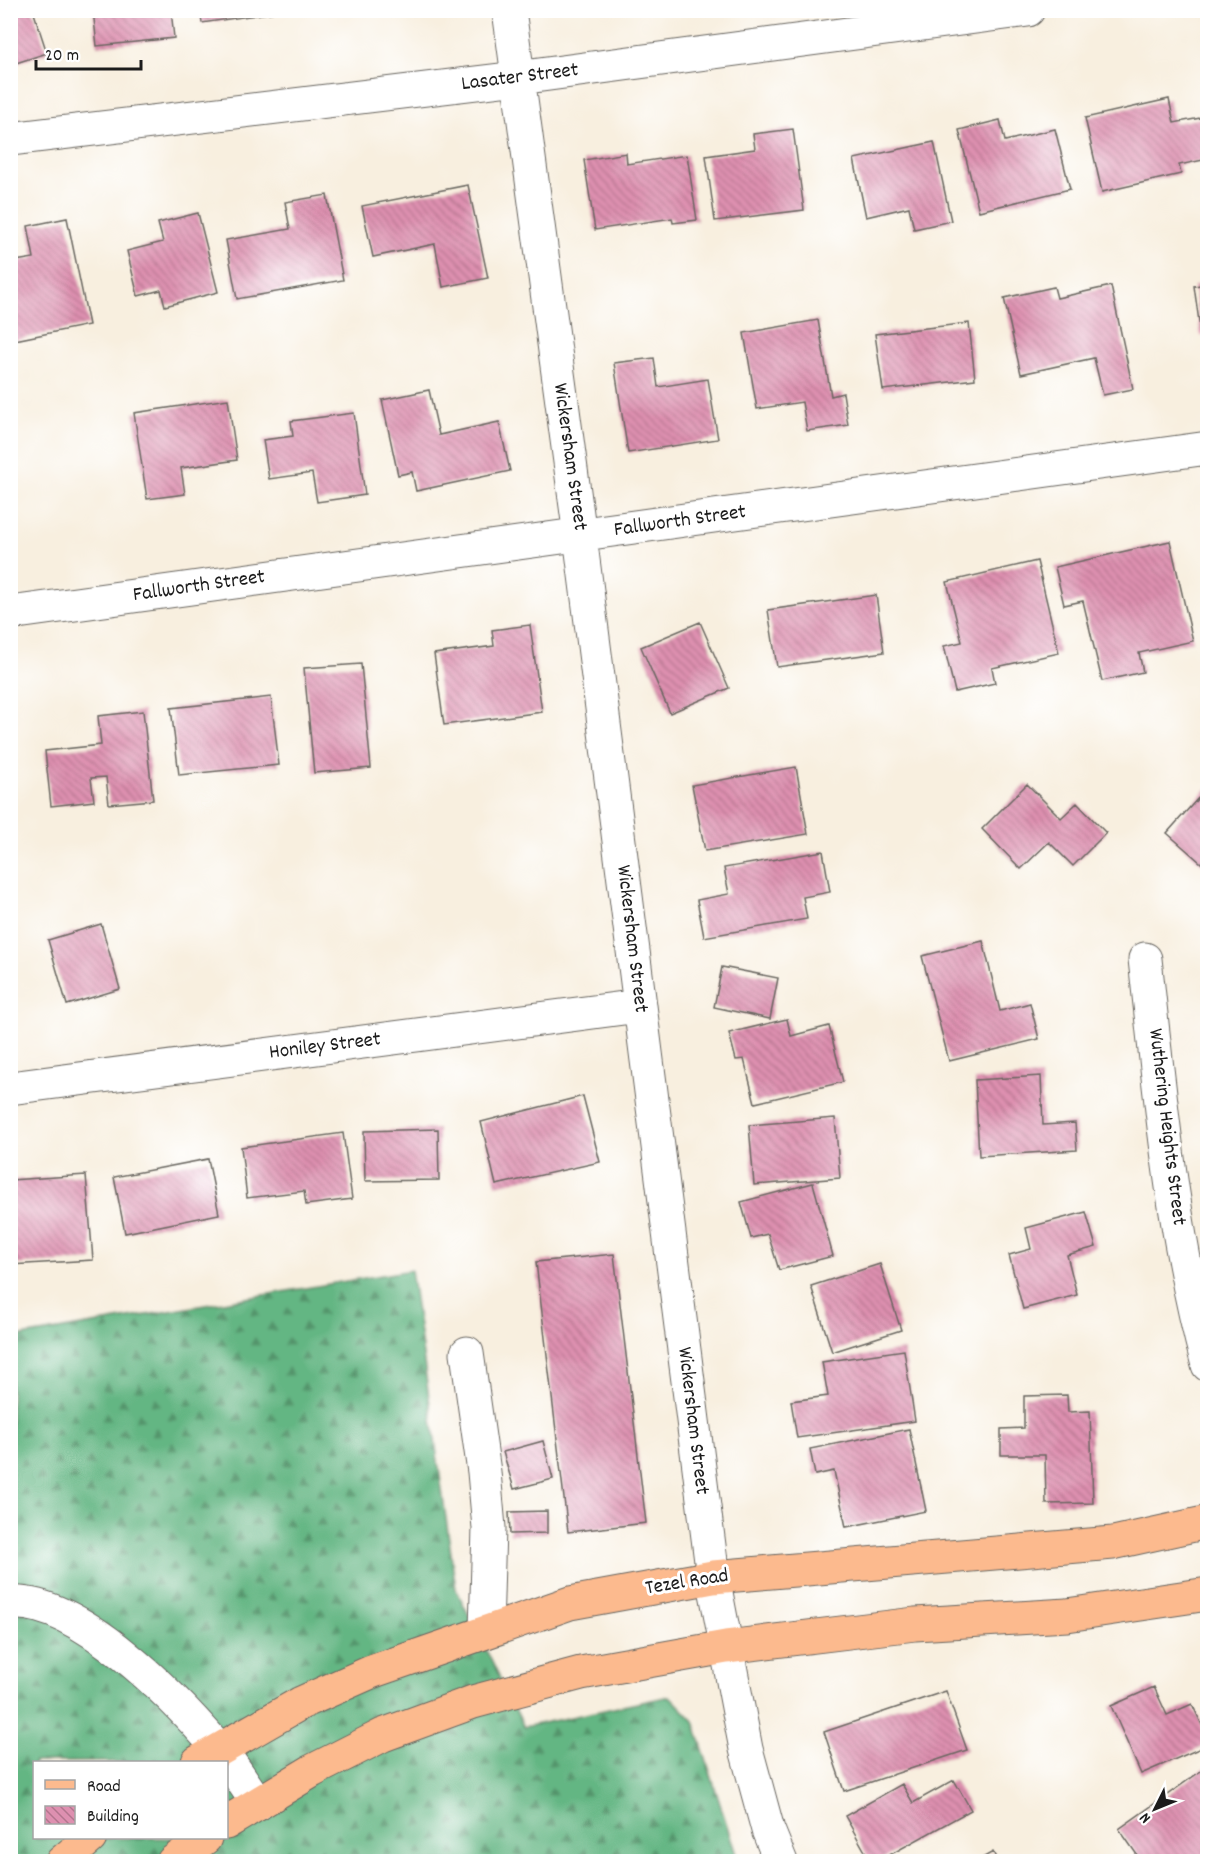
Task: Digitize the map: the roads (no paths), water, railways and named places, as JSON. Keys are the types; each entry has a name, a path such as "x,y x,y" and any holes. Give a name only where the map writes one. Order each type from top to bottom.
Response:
{"main road":[{"name":"Tezel Road","path":"208,1755 301,1703 371,1672 486,1630 570,1603 713,1577 1113,1543 1208,1522"},
{"path":"228,1822 312,1771 383,1735 473,1702 581,1673 726,1647 915,1624 1066,1615 1208,1594"},
{"path":"62,1862 89,1839"},
{"path":"173,1862 204,1839"}],"street":[{"name":"Wickersham Street","path":"509,10 580,536 713,1577 746,1749 768,1830 781,1862"},
{"name":"Lasater Street","path":"10,139 518,78 1028,10"},
{"name":"Fallworth Street","path":"10,613 1208,448"},
{"name":"Wuthering Heights Street","path":"1145,959 1167,1158 1193,1312 1208,1365"},
{"name":"Honiley Street","path":"10,1088 639,1006"},
{"path":"467,1353 484,1472 489,1528 486,1630"},
{"path":"10,1604 26,1602 80,1623 148,1675 208,1755"},
{"path":"228,1775 258,1804"}]}
